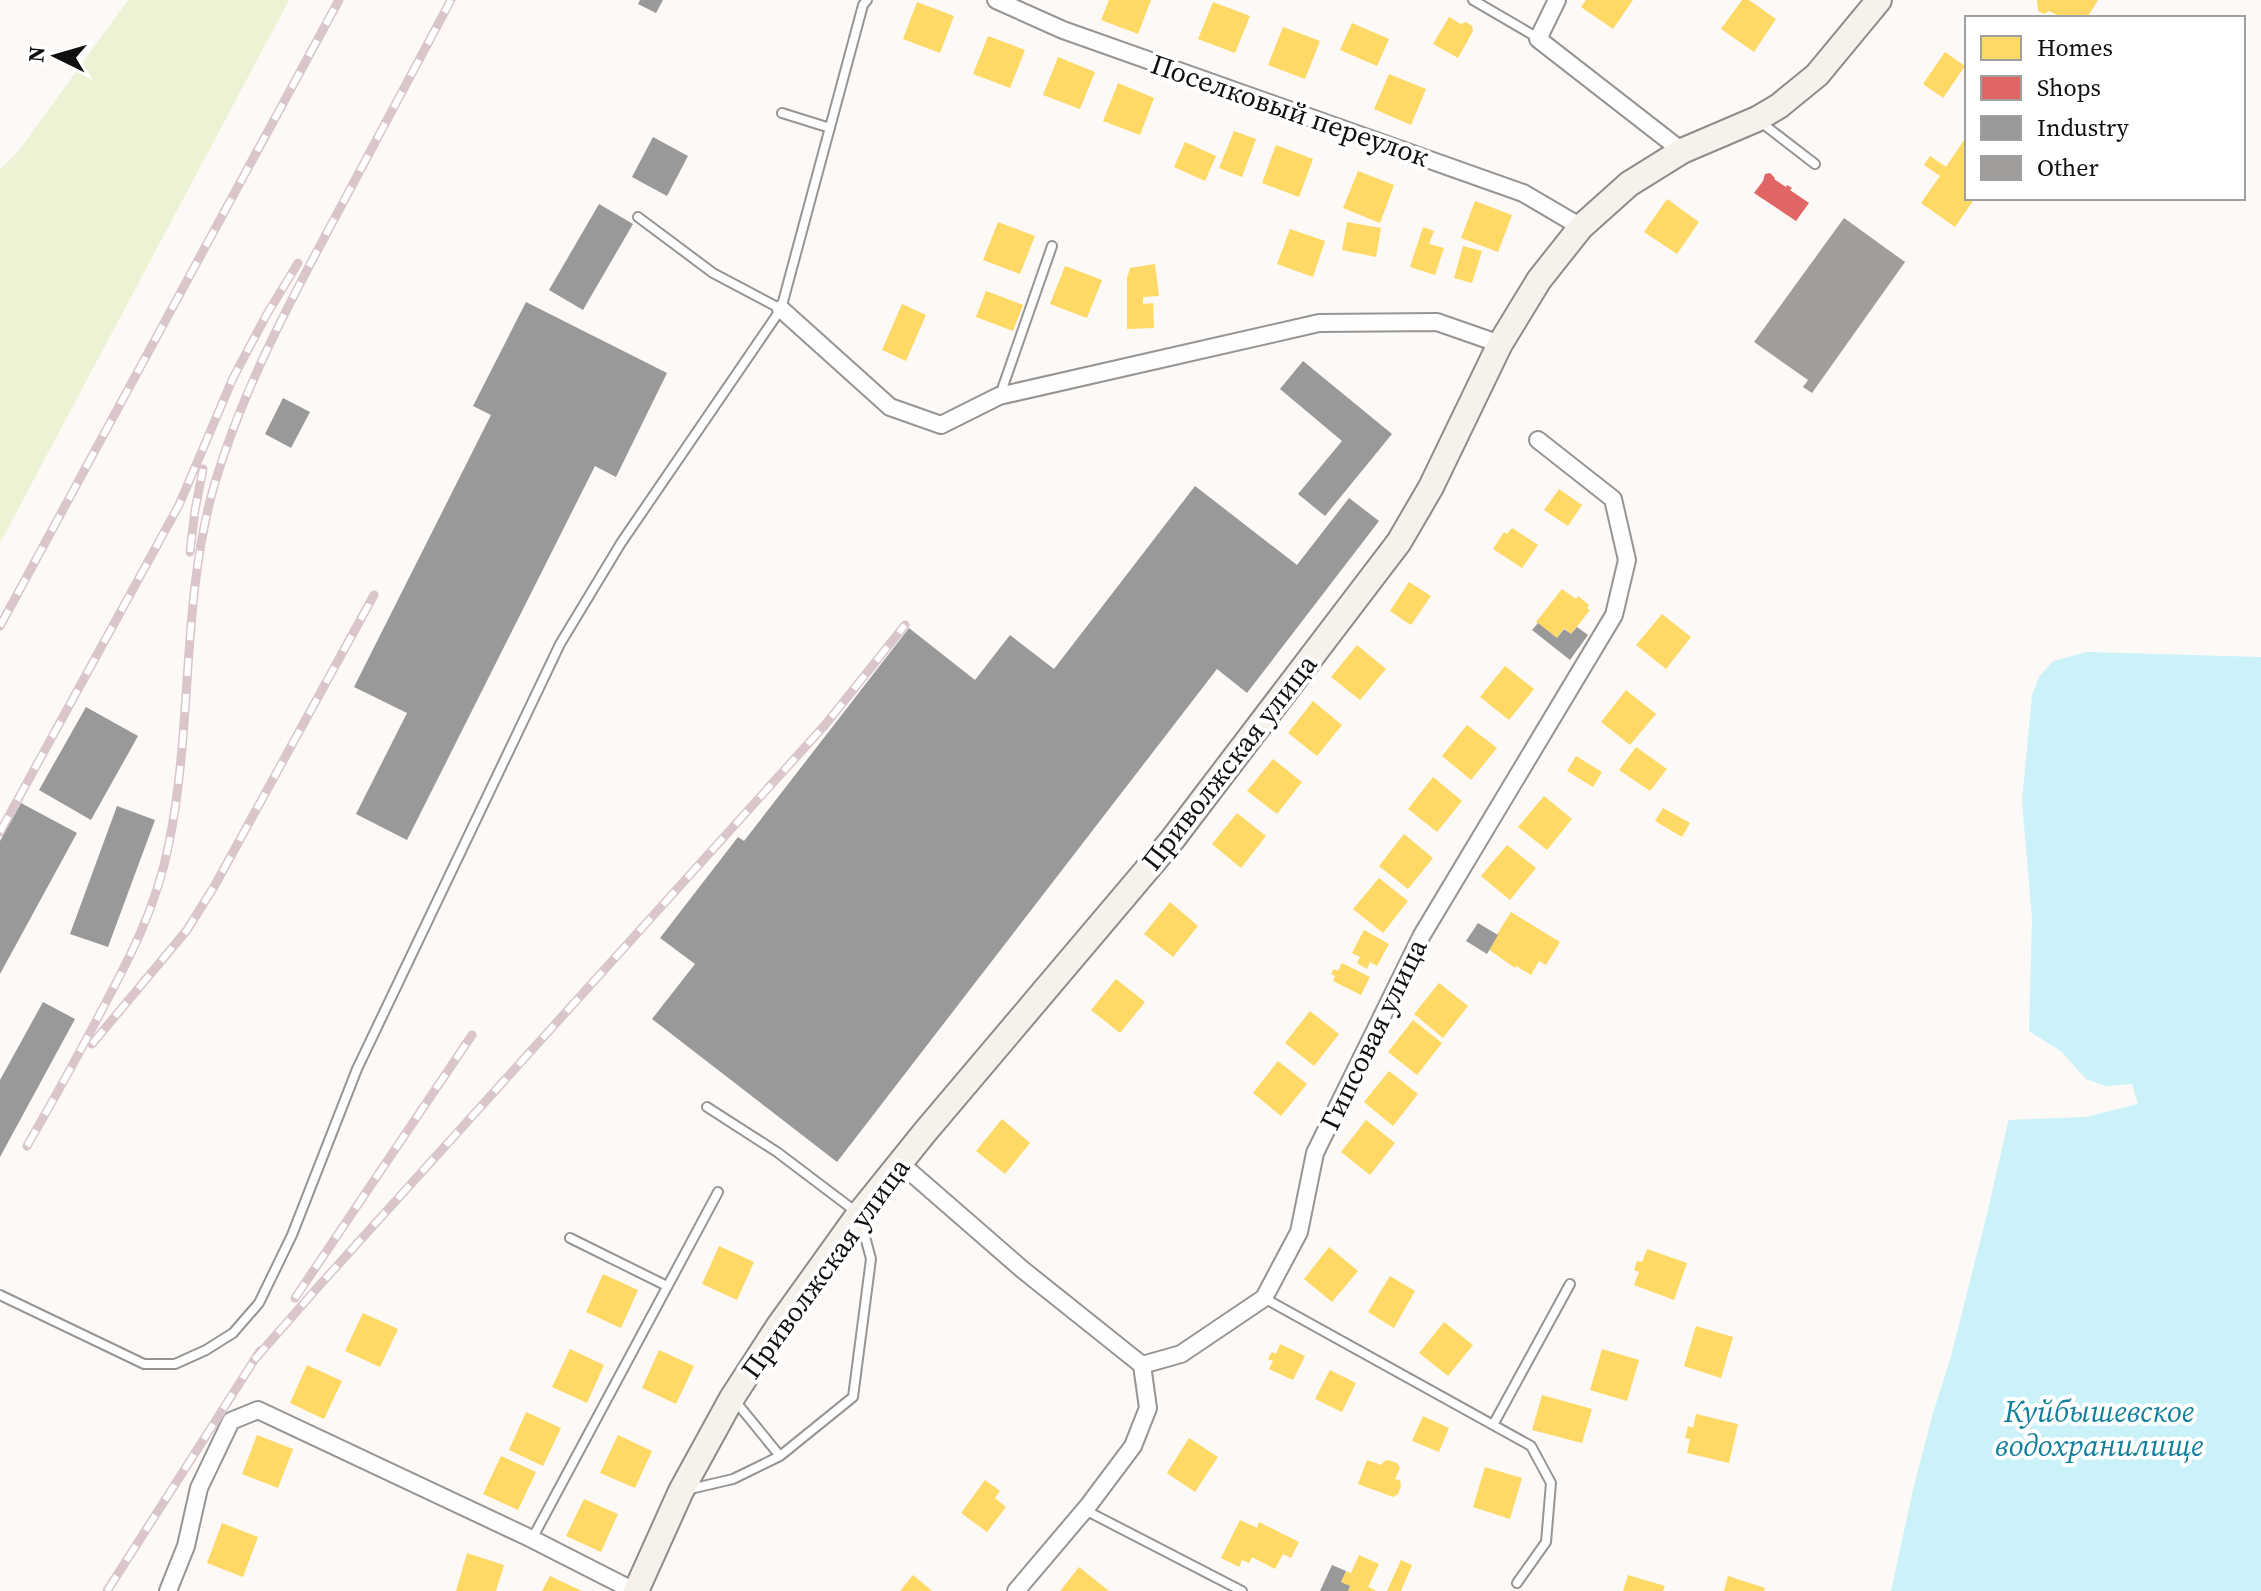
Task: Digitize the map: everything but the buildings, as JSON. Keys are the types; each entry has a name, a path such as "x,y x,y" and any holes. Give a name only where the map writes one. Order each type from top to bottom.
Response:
{"main road":[{"name":"Приволжская улица","path":"635,1591 681,1491 732,1398 778,1327 859,1214 1172,840 1399,542 1431,487 1500,344 1539,280 1581,227 1629,184 1682,151 1757,119 1779,106 1817,75 1879,0"}],"street":[{"name":"Поселковый переулок","path":"996,0 1063,30 1523,193 1581,227"},
{"path":"1557,0 1538,39 1682,151"},
{"path":"781,309 890,407 941,425 999,396 1319,323 1437,322 1500,344"},
{"name":"Гипсовая улица","path":"1142,1365 1181,1354 1264,1298 1299,1232 1315,1153 1422,935 1614,615 1627,560 1613,499 1538,440"},
{"path":"900,1163 1023,1270 1142,1365 1148,1408 1133,1446 1085,1510 1016,1591"},
{"path":"168,1591 186,1546 199,1488 231,1421 258,1410 635,1591"}],"lane":[{"path":"0,1295 144,1364 175,1364 206,1350 233,1333 259,1303 292,1235 357,1069 560,644 621,543 781,309 863,5 867,0"},
{"path":"1473,0 1538,39"},
{"path":"782,113 830,128"},
{"path":"1757,119 1815,164"},
{"path":"638,217 713,273 781,309"},
{"path":"999,396 1052,246"},
{"path":"681,1491 733,1479 780,1456 853,1397 871,1259 859,1214 777,1152 707,1107"},
{"path":"532,1539 718,1192"},
{"path":"570,1238 667,1286"},
{"path":"1493,1425 1570,1284"},
{"path":"1264,1298 1531,1446 1551,1483 1546,1542 1517,1583"},
{"path":"732,1398 780,1456"},
{"path":"1085,1510 1242,1591"}],"green space":[{"path":"128,0 289,0 0,543 0,169 18,152"}],"water":[{"name":"Куйбышевское водохранилище","path":"2087,652 2261,657 2261,1591 1891,1591 1913,1490 1987,1214 2029,1031 2032,918 2022,801 2032,696 2039,677 2053,661"}],"pier":[{"path":"2029,1031 2061,1051 2086,1079 2106,1086 2132,1084 2138,1104 2086,1117 2008,1120"}],"railway":[{"path":"0,626 339,0"},
{"path":"27,1146 130,956 157,891 169,843 182,754 196,574 214,486 237,418 298,288 451,0"},
{"path":"0,832 179,505 233,378 298,263"},
{"path":"190,552 203,469"},
{"path":"92,1044 187,930 215,885 374,595"},
{"path":"254,1360 825,725 905,625"},
{"path":"295,1298 472,1035"},
{"path":"107,1591 260,1351"}]}
